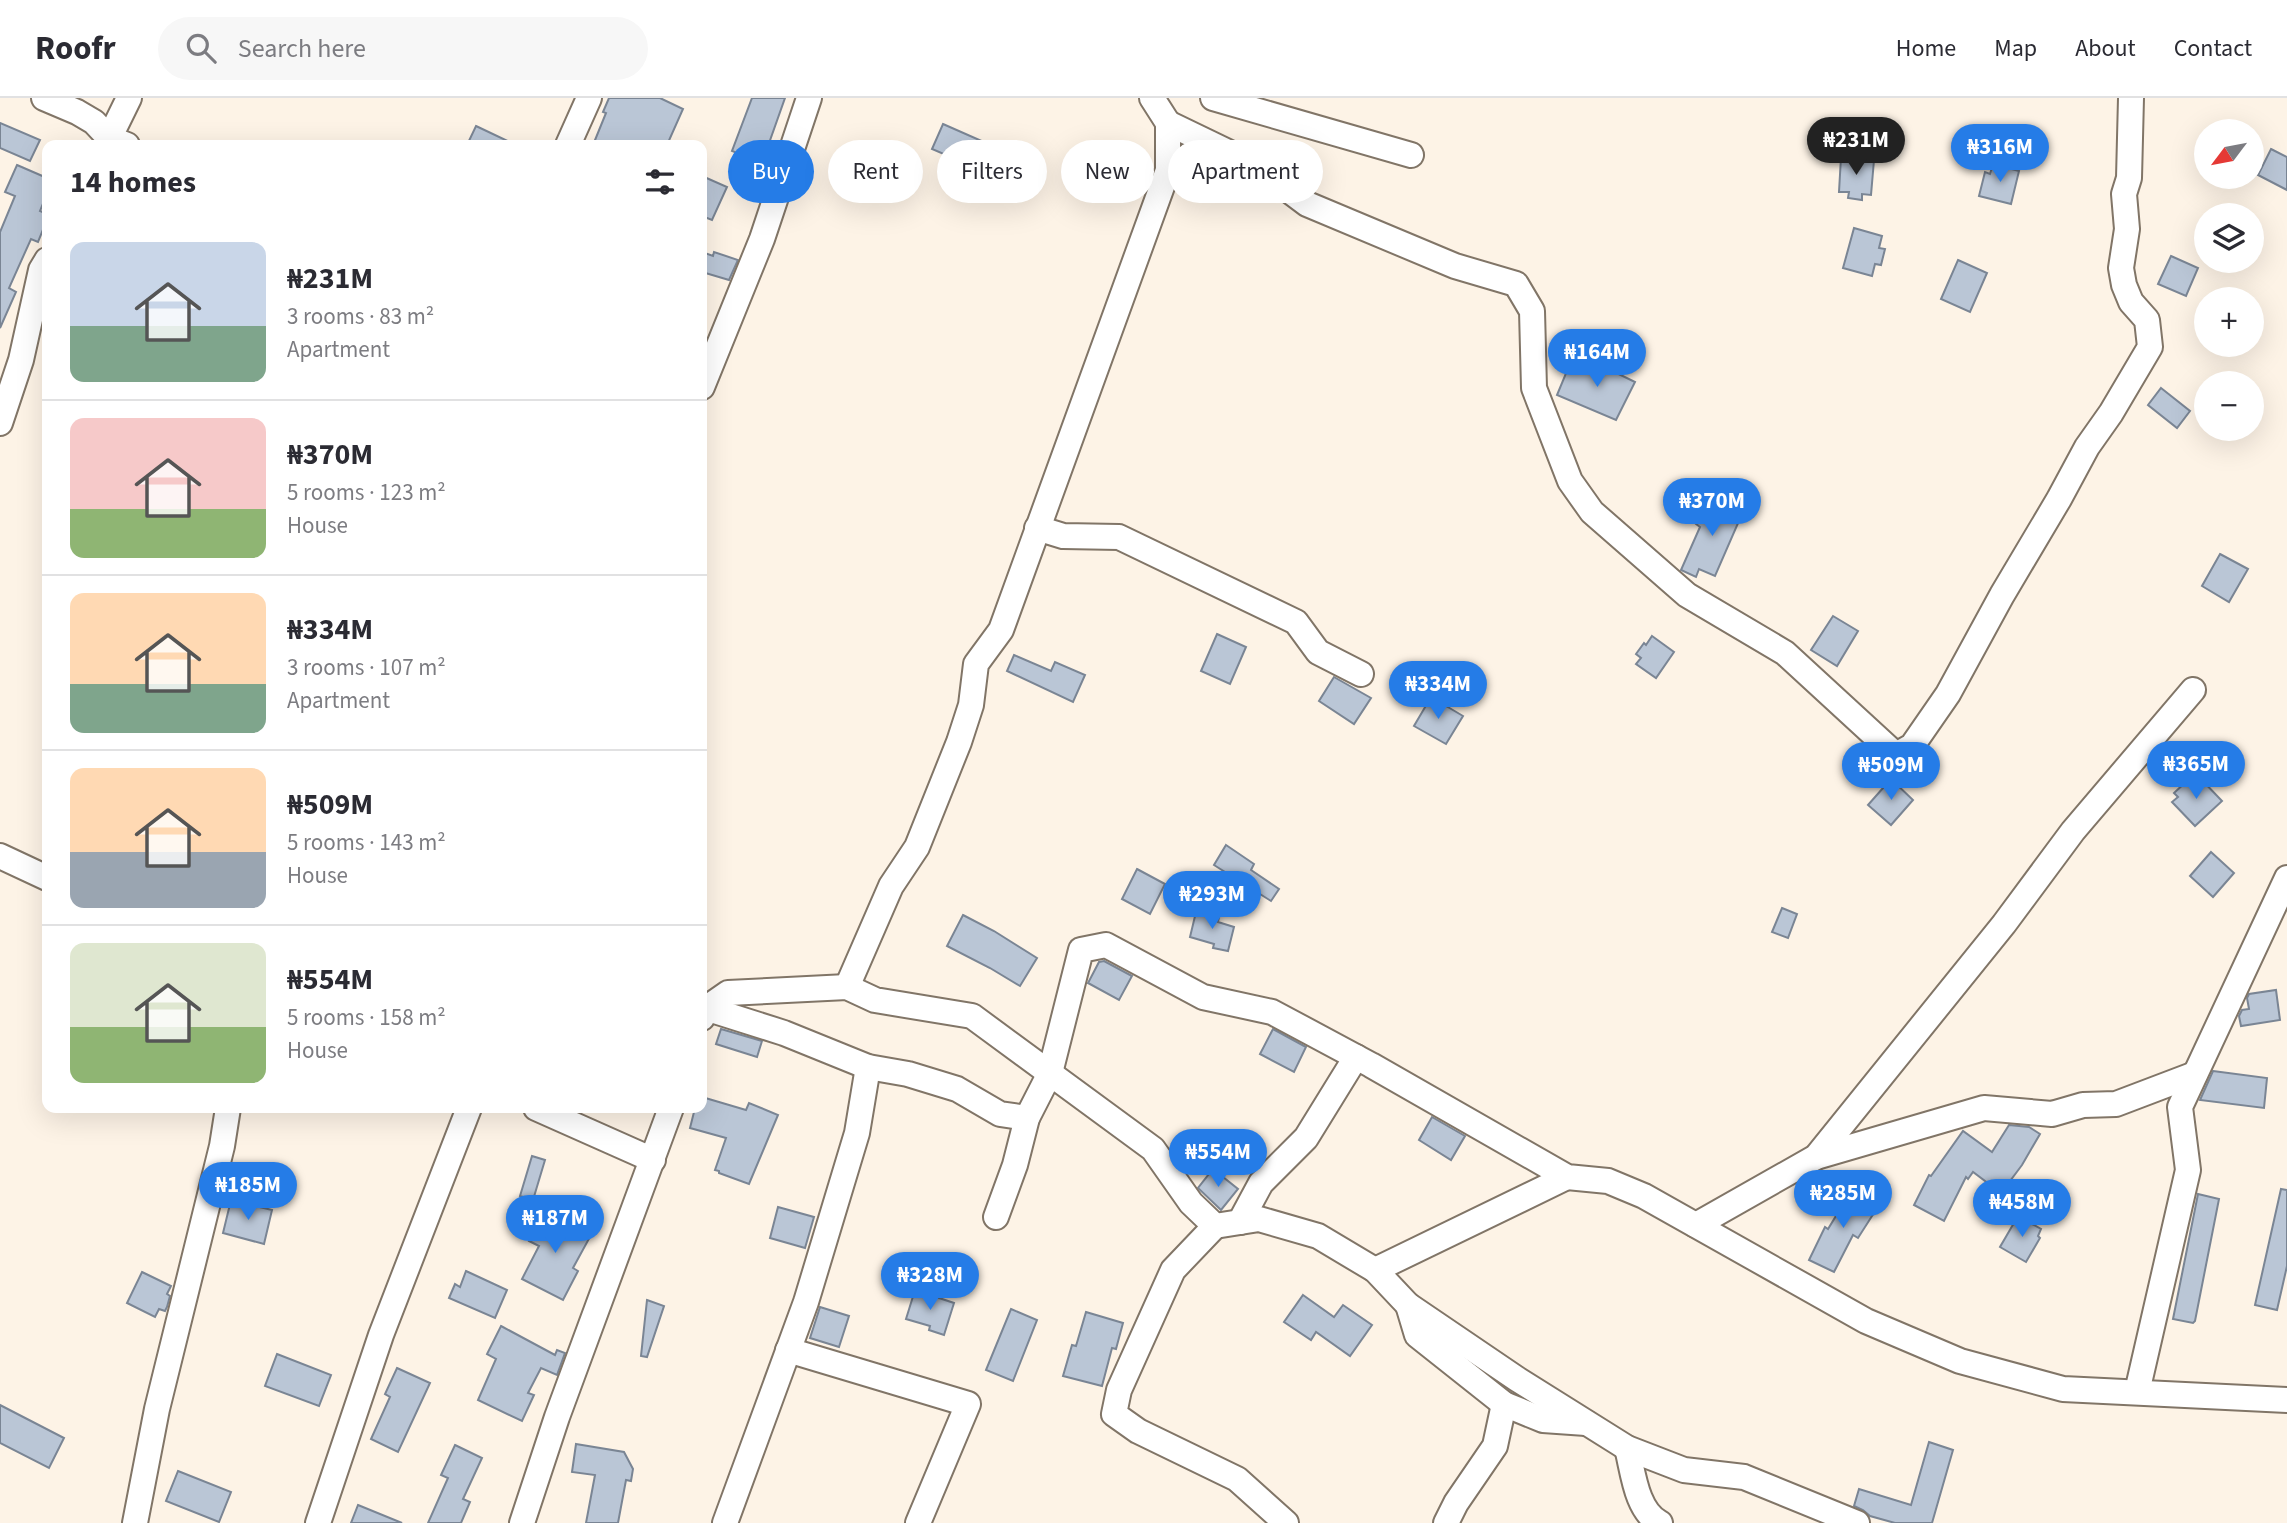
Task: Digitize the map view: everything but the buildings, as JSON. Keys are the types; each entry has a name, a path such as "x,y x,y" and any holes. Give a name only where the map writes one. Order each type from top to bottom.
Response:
{"street":[{"path":"44,98 94,122 111,140"},
{"path":"115,140 129,98"},
{"path":"570,140 589,98"},
{"path":"707,375 762,239 809,98"},
{"path":"1152,98 1168,123 1255,165 1307,204 1455,266 1516,284 1532,311 1534,388 1570,481 1592,512 1687,595 1785,653 1896,755 1912,746 1948,694 2087,447 2111,414 2150,347 2147,320 2131,302 2121,268 2127,229 2124,194 2129,178 2131,98"},
{"path":"1213,98 1411,155"},
{"path":"847,987 891,886 918,847 971,705 976,664 1001,630 1168,170 1168,123"},
{"path":"0,424 22,360 42,268"},
{"path":"1037,528 1063,536 1119,537 1296,622 1318,652 1361,674"},
{"path":"1816,1157 2004,924 2073,831 2193,690"},
{"path":"0,856 42,876"},
{"path":"2137,1392 2188,1170 2180,1107 2287,878"},
{"path":"996,1217 1015,1165 1027,1118 1050,1073 1080,950 1106,945 1203,997 1272,1012 1567,1177 1608,1181 1644,1196 1866,1321 1960,1361 2063,1389 2287,1400"},
{"path":"707,1008 728,993 847,987 874,1000 972,1016 1153,1149 1191,1203 1215,1226"},
{"path":"707,1012 784,1033 868,1068 908,1074 957,1089 1000,1114 1027,1118"},
{"path":"1240,1222 1261,1183 1306,1138 1356,1057"},
{"path":"725,1523 806,1302 857,1133 868,1068"},
{"path":"1696,1226 1816,1157 1984,1108 2052,1114 2083,1105 2116,1104 2195,1074"},
{"path":"135,1523 157,1409 222,1146 227,1113"},
{"path":"318,1523 381,1335 467,1113"},
{"path":"547,1113 653,1160"},
{"path":"522,1523 557,1417 669,1113"},
{"path":"1375,1270 1567,1177"},
{"path":"1286,1523 1237,1479 1138,1431 1114,1414 1119,1390 1173,1270 1215,1226 1259,1220 1318,1236 1375,1270 1408,1305 1626,1448 1684,1470 1744,1478 1857,1523"},
{"path":"1408,1305 1417,1335 1504,1404 1543,1420 1590,1424"},
{"path":"788,1350 968,1404 918,1523"},
{"path":"1446,1523 1456,1503 1495,1446 1504,1404"},
{"path":"1626,1448 1640,1500 1653,1520 1660,1523"}]}
